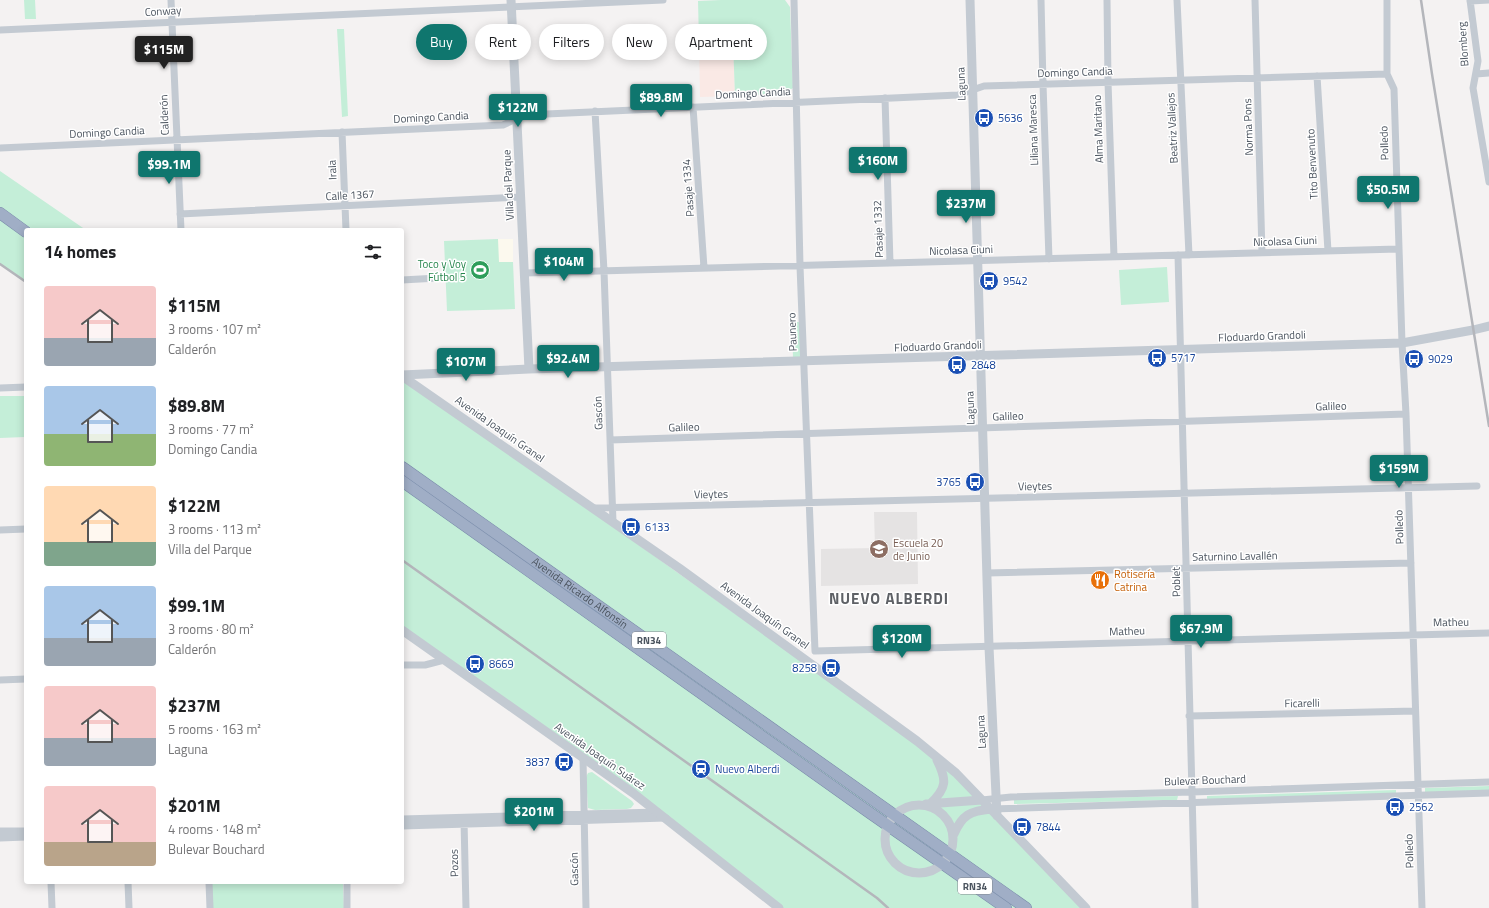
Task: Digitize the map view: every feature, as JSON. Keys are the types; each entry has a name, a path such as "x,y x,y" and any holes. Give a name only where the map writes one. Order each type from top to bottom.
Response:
{"highway":[{"path":"0,213 24,231"},
{"name":"Avenida Ricardo Alfonsín","path":"404,468 1026,908"},
{"name":"Avenida Ricardo Alfonsín","path":"404,482 1006,908"}],"street":[{"name":"Calderón","path":"171,0 181,228"},
{"name":"Conway","path":"0,30 511,4 663,0"},
{"name":"Paunero","path":"794,0 800,266 814,652"},
{"name":"Laguna","path":"970,0 989,647 996,798 995,811"},
{"name":"Liliana Maresca","path":"1041,0 1049,259"},
{"name":"Alma Maritano","path":"1106,0 1114,257"},
{"name":"Beatriz Vallejos","path":"1177,0 1189,255"},
{"name":"Norma Pons","path":"1255,0 1262,253"},
{"path":"1386,0 1387,74"},
{"path":"1470,1 1489,0"},
{"name":"Blomberg","path":"1470,1 1478,61 1473,88 1489,182"},
{"name":"Villa del Parque","path":"511,4 529,369"},
{"name":"Domingo Candia","path":"0,148 503,124 525,115 958,95 984,86 1387,74"},
{"name":"Polledo","path":"1387,74 1394,89 1398,249 1406,414 1422,908"},
{"path":"1476,74 1489,74"},
{"name":"Tito Benvenuto","path":"1317,76 1328,251"},
{"name":"Pasaje 1332","path":"885,98 890,263"},
{"name":"Pasaje 1334","path":"693,107 704,268"},
{"name":"Gascón","path":"595,112 604,271 613,522"},
{"name":"Irala","path":"342,132 346,228"},
{"name":"Calle 1367","path":"180,214 345,207 521,197"},
{"name":"Nicolasa Ciuni","path":"524,273 1398,249"},
{"name":"Poblet","path":"1178,255 1195,908"},
{"path":"404,280 438,278"},
{"name":"Floduardo Grandoli","path":"404,376 529,369 981,357 1402,343 1489,326"},
{"name":"Avenida Joaquín Granel","path":"404,377 679,568 936,756 956,773 995,811 1086,908"},
{"path":"0,388 24,387"},
{"name":"Galileo","path":"610,440 1406,414"},
{"name":"Vieytes","path":"593,508 1476,486"},
{"path":"0,530 24,529"},
{"name":"Saturnino Lavallén","path":"987,573 1411,563"},
{"name":"Avenida Joaquín Suárez","path":"404,631 658,812 779,908"},
{"name":"Matheu","path":"814,652 1489,632"},
{"path":"805,659 814,652"},
{"path":"404,666 425,665 444,660"},
{"path":"0,680 24,679"},
{"name":"Ficarelli","path":"1189,716 1415,712"},
{"path":"926,804 939,811 946,817 954,834 953,845 950,854 938,868 928,872 917,873 906,871 897,865 890,857 886,848 885,836 888,826 895,814 906,807 926,804 942,792 944,776 936,756"},
{"name":"Gascón","path":"583,758 586,908"},
{"name":"Bulevar Bouchard","path":"926,804 996,798 1489,782"},
{"name":"Bulevar Bouchard","path":"954,834 958,824 964,818 971,812 978,810 995,811 1489,793"},
{"path":"404,826 464,821 584,817 658,812"},
{"path":"584,817 666,818"},
{"path":"404,819 464,821"},
{"name":"Pozos","path":"464,821 466,908"},
{"path":"0,831 24,831"},
{"path":"0,838 24,837"},
{"path":"51,884 52,908"},
{"path":"128,884 129,908"},
{"path":"209,884 210,908"},
{"path":"347,884 347,908"}],"shaded area":[{"path":"699,60 734,60 735,96 700,97"},
{"path":"498,239 513,239 513,262 498,262"},
{"name":"Escuela 20 de Junio","path":"874,512 917,512 918,584 821,586 821,549 875,548"}],"green space":[{"path":"24,0 35,0 36,19 25,19"},
{"path":"785,0 790,7 793,88 785,93 735,96 734,60 767,60 767,24 699,24 698,1"},
{"path":"337,29 344,29 348,116 342,117"},
{"path":"0,171 83,228 24,228 24,281 0,264"},
{"name":"Toco y Voy Fútbol 5","path":"498,239 499,262 513,262 515,309 447,311 444,241"},
{"path":"1167,267 1169,302 1121,305 1119,270"},
{"path":"792,322 800,322 801,357 793,358"},
{"path":"404,377 936,757 1086,908 779,908 658,812 404,631"},
{"path":"0,396 24,396 24,437 0,438"},
{"path":"592,772 632,801 634,804 631,808 595,810 588,808 586,777 588,773"},
{"path":"1489,786 1489,790 1425,793 1425,788"},
{"path":"1396,790 1396,794 1207,800 1207,796"},
{"path":"1178,796 1177,800 1014,804 1014,800"},
{"path":"211,884 343,884 344,908 211,908"}],"railway":[{"path":"1421,0 1489,426"},
{"path":"0,264 24,281"},
{"path":"404,561 877,898 888,908"}],"place":[{"name":"5636","path":"984,118"},
{"name":"Toco y Voy Fútbol 5","path":"480,270"},
{"name":"9542","path":"989,281"},
{"name":"5717","path":"1157,358"},
{"name":"9029","path":"1414,359"},
{"name":"2848","path":"957,365"},
{"name":"3765","path":"975,482"},
{"name":"6133","path":"631,527"},
{"name":"Escuela 20 de Junio","path":"879,549"},
{"name":"Rotisería Catrina","path":"1100,580"},
{"name":"8669","path":"475,664"},
{"name":"8258","path":"831,668"},
{"name":"3837","path":"564,762"},
{"name":"Nuevo Alberdi","path":"701,769"},
{"name":"2562","path":"1395,807"},
{"name":"7844","path":"1022,827"}],"district":[{"name":"NUEVO ALBERDI","path":"889,599"}]}
